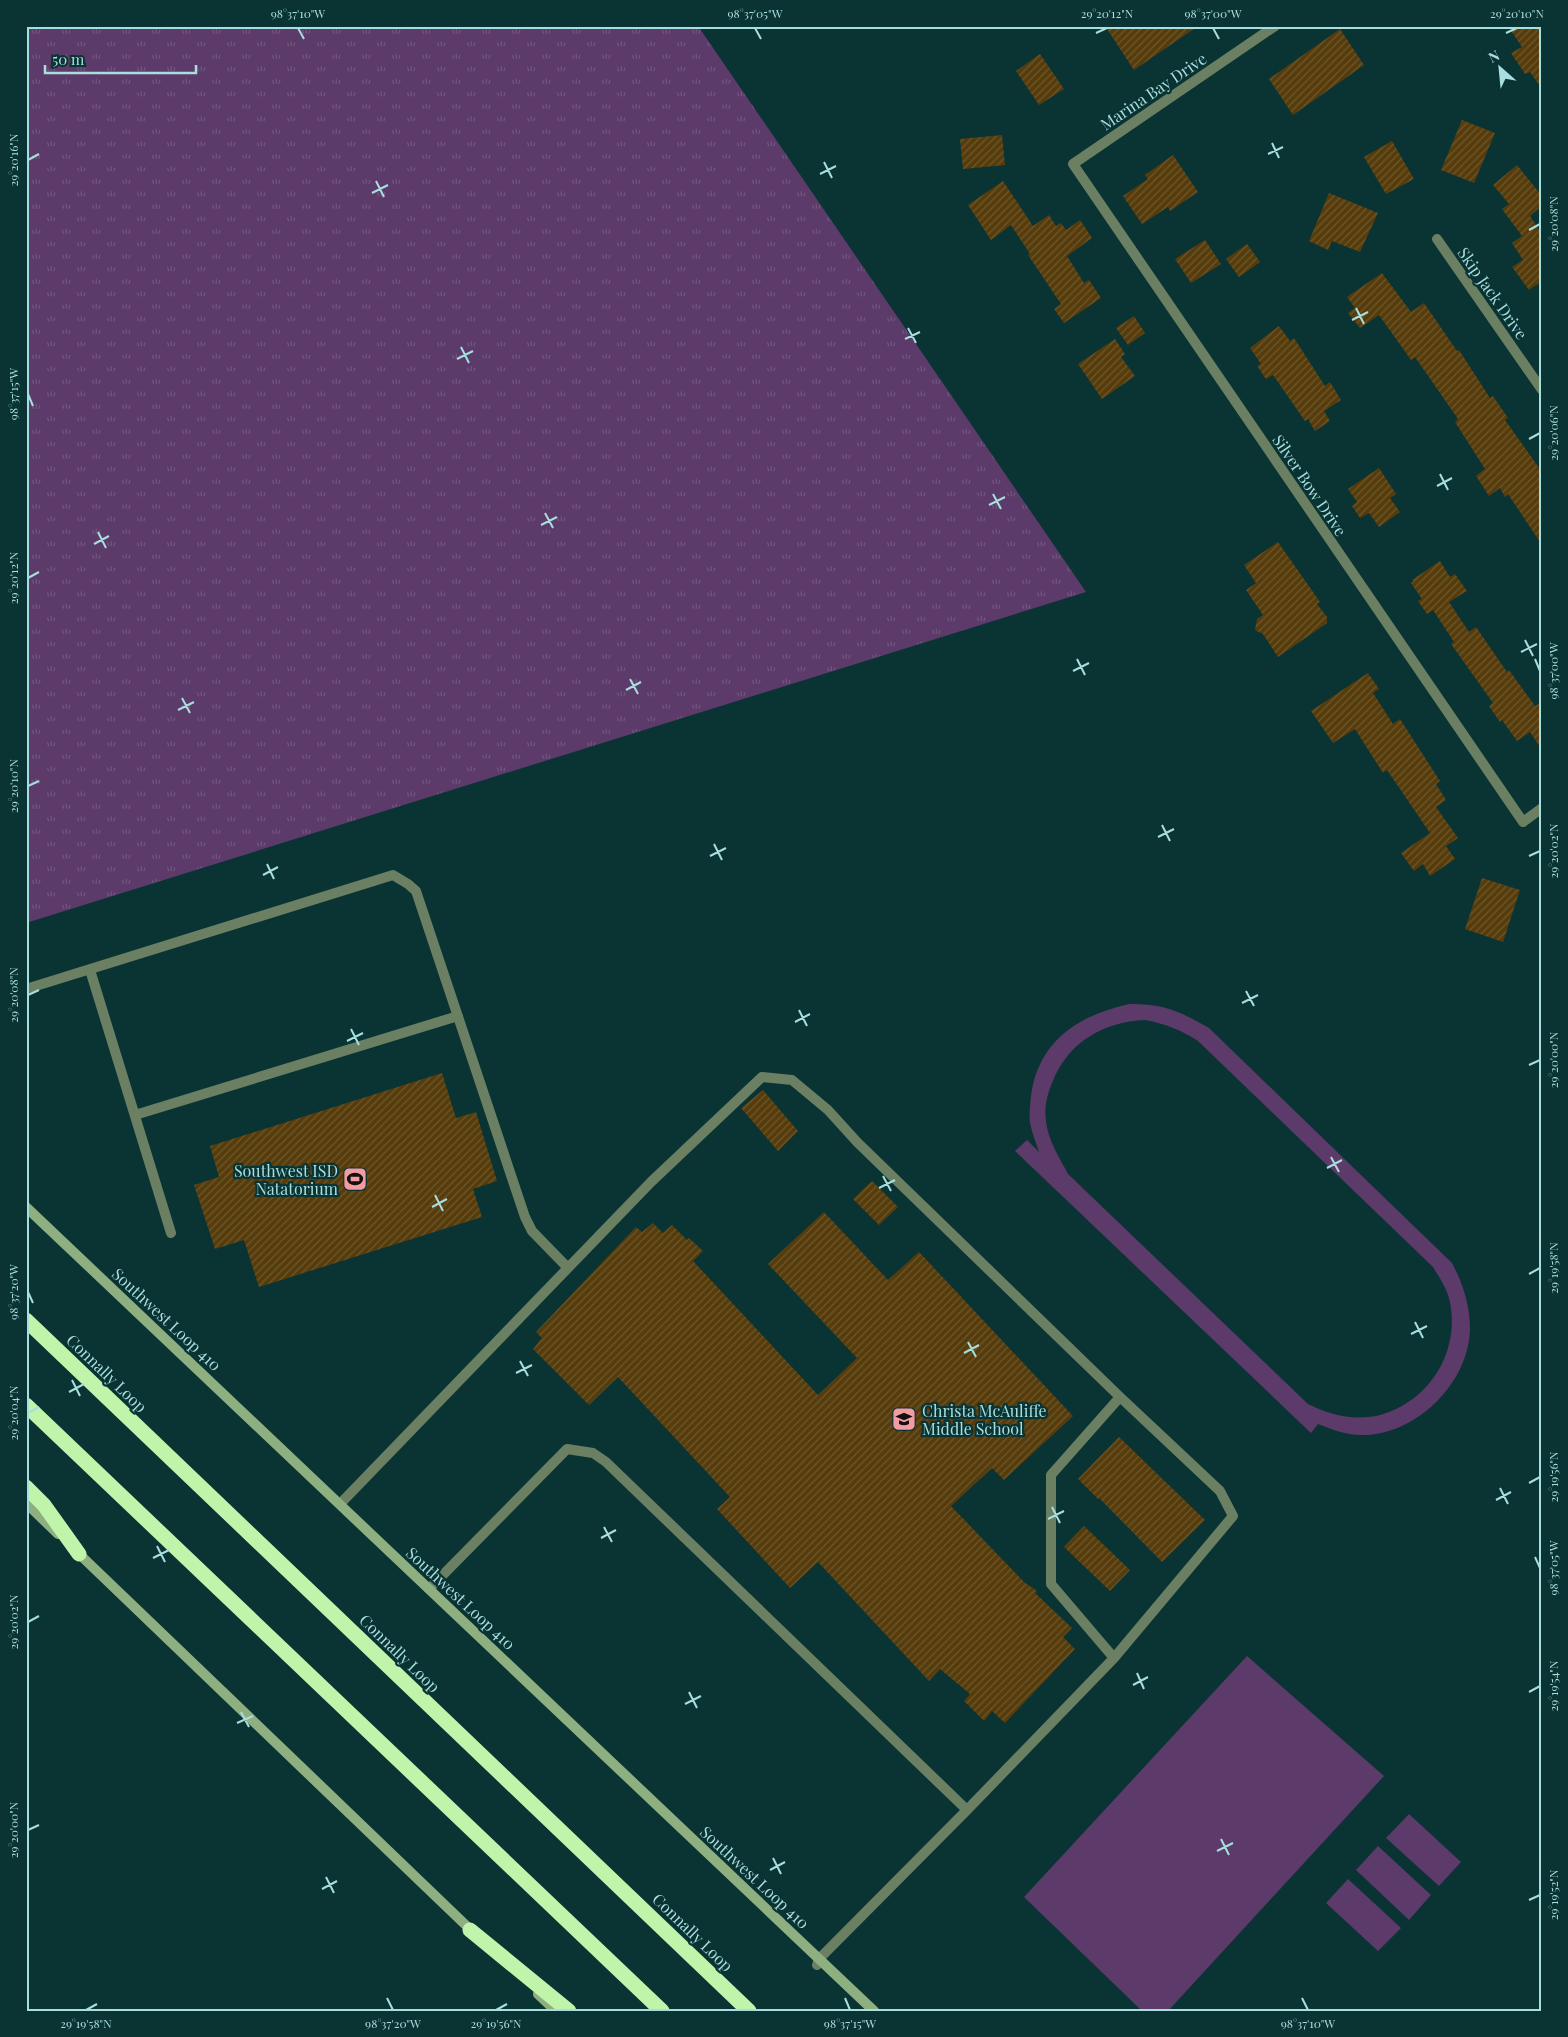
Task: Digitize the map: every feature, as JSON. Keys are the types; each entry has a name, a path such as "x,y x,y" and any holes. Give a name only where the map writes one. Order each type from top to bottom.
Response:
{"highway":[{"name":"Connally Loop","path":"26,1320 749,2011"},
{"path":"26,1405 662,2011"},
{"path":"26,1487 44,1505 79,1554"},
{"path":"470,1930 569,2011"}],"main road":[{"name":"Southwest Loop 410","path":"26,1207 340,1504 818,1962 874,2011"},
{"path":"26,1503 556,2011"}],"street":[{"name":"Marina Bay Drive","path":"1073,164 1275,26"},
{"name":"Silver Bow Drive","path":"1073,164 1523,822 1542,808"},
{"name":"Skip Jack Drive","path":"1437,239 1542,390"},
{"path":"26,989 393,875 416,891 525,1217 532,1231 568,1268"},
{"path":"90,970 171,1233"},
{"path":"134,1115 458,1016"},
{"path":"340,1504 651,1182 762,1077 792,1080 828,1110 857,1142 1120,1397 1220,1491 1233,1516 1114,1658 818,1962"},
{"path":"1114,1658 1051,1584 1051,1475 1120,1397"},
{"path":"429,1589 567,1449 593,1453 606,1462 967,1810"}],"green space":[{"path":"26,26 698,26 1086,592 26,923"},
{"path":"1129,1004 1152,1005 1180,1013 1209,1028 1452,1263 1463,1287 1469,1312 1470,1329 1467,1349 1461,1368 1450,1385 1437,1401 1421,1415 1404,1425 1385,1432 1353,1435 1318,1424 1311,1433 1015,1151 1027,1140 1039,1152 1030,1123 1030,1113 1035,1077 1042,1060 1052,1046 1078,1023 1111,1009","holes":["1145,1020 1173,1028 1198,1041 1433,1267 1449,1298 1452,1315 1451,1332 1448,1348 1434,1377 1424,1390 1411,1400 1382,1415 1371,1417 1336,1415 1308,1404 1068,1174 1051,1142 1045,1116 1049,1092 1059,1069 1067,1056 1077,1046 1101,1030 1130,1022"]},
{"path":"1247,1656 1384,1776 1168,2011 1142,2011 1024,1897"},
{"path":"1409,1814 1461,1862 1439,1886 1386,1838"},
{"path":"1378,1846 1431,1895 1409,1920 1356,1870"},
{"path":"1348,1879 1401,1928 1378,1951 1326,1903"}],"building":[{"path":"1105,26 1198,26 1134,70"},
{"path":"1508,26 1542,26 1542,89 1530,72 1525,74 1511,53 1522,47"},
{"path":"1340,29 1364,65 1293,115 1269,79"},
{"path":"1040,54 1064,89 1039,105 1016,71"},
{"path":"1462,120 1495,133 1474,183 1441,170"},
{"path":"1002,135 1005,165 963,169 960,139"},
{"path":"1392,141 1414,179 1386,194 1364,157"},
{"path":"1173,155 1198,192 1170,211 1168,207 1142,224 1123,196 1148,179 1145,175"},
{"path":"1517,165 1542,196 1542,206 1530,216 1542,234 1542,281 1529,290 1512,267 1523,260 1512,243 1522,236 1502,209 1509,204 1493,185"},
{"path":"1003,181 1033,226 1049,215 1056,226 1061,223 1066,230 1080,220 1092,238 1067,256 1084,283 1089,280 1101,298 1064,323 1054,309 1061,304 1028,255 1030,254 1011,225 991,240 968,205"},
{"path":"1329,193 1378,213 1360,252 1332,241 1328,250 1309,241"},
{"path":"1205,240 1221,264 1191,283 1175,259"},
{"path":"1247,244 1260,262 1239,277 1226,259"},
{"path":"1382,273 1411,312 1424,303 1457,351 1459,350 1490,398 1493,396 1508,418 1505,420 1542,472 1542,545 1508,494 1505,497 1500,488 1489,496 1476,476 1485,469 1455,422 1458,419 1415,357 1411,360 1379,315 1360,328 1348,313 1355,308 1347,297"},
{"path":"1134,316 1145,333 1128,345 1116,328"},
{"path":"1279,326 1290,341 1294,338 1325,386 1330,382 1341,400 1324,411 1330,421 1315,431 1308,419 1305,421 1273,375 1266,379 1257,366 1261,364 1250,348"},
{"path":"1115,339 1125,354 1121,357 1135,376 1102,399 1078,364"},
{"path":"1379,468 1396,494 1390,498 1400,512 1379,527 1369,513 1360,518 1352,506 1357,502 1348,489"},
{"path":"1278,542 1320,602 1317,604 1327,617 1327,623 1278,657 1263,634 1255,630 1257,619 1263,615 1246,590 1256,583 1244,565"},
{"path":"1440,561 1450,577 1455,574 1467,591 1449,602 1469,632 1476,627 1507,672 1509,670 1535,706 1542,702 1542,750 1530,732 1517,741 1502,720 1500,722 1489,706 1493,703 1451,644 1454,642 1433,610 1427,614 1418,601 1422,599 1411,583 1414,581 1412,580"},
{"path":"1368,673 1379,689 1373,693 1393,724 1400,719 1440,781 1436,784 1446,800 1436,807 1458,838 1446,846 1455,859 1430,876 1423,864 1414,871 1401,853 1430,833 1387,770 1383,773 1355,729 1333,743 1311,711"},
{"path":"1482,878 1520,890 1503,942 1465,929"},
{"name":"Southwest ISD Natatorium","path":"442,1073 456,1118 476,1112 497,1181 473,1189 482,1217 259,1287 244,1240 215,1249 194,1185 219,1177 210,1146"},
{"path":"763,1090 798,1131 778,1151 741,1108"},
{"path":"872,1181 898,1207 879,1225 853,1199"},
{"path":"824,1212 888,1280 919,1252 1073,1416 1004,1480 992,1468 951,1506 1024,1582 1037,1591 1035,1593 1072,1628 1063,1637 1075,1649 1005,1723 992,1711 984,1721 964,1701 970,1694 940,1669 929,1681 818,1562 790,1588 717,1509 730,1497 618,1377 589,1405 533,1349 542,1338 536,1332 636,1227 642,1232 653,1223 663,1233 672,1225 687,1240 689,1238 703,1251 693,1261 818,1395 857,1358 768,1264"},
{"path":"1119,1437 1205,1520 1162,1562 1078,1479"},
{"path":"1084,1526 1130,1570 1110,1591 1064,1547"}],"place":[{"name":"Southwest ISD Natatorium","path":"355,1179"},
{"name":"Christa McAuliffe Middle School","path":"904,1419"}]}
